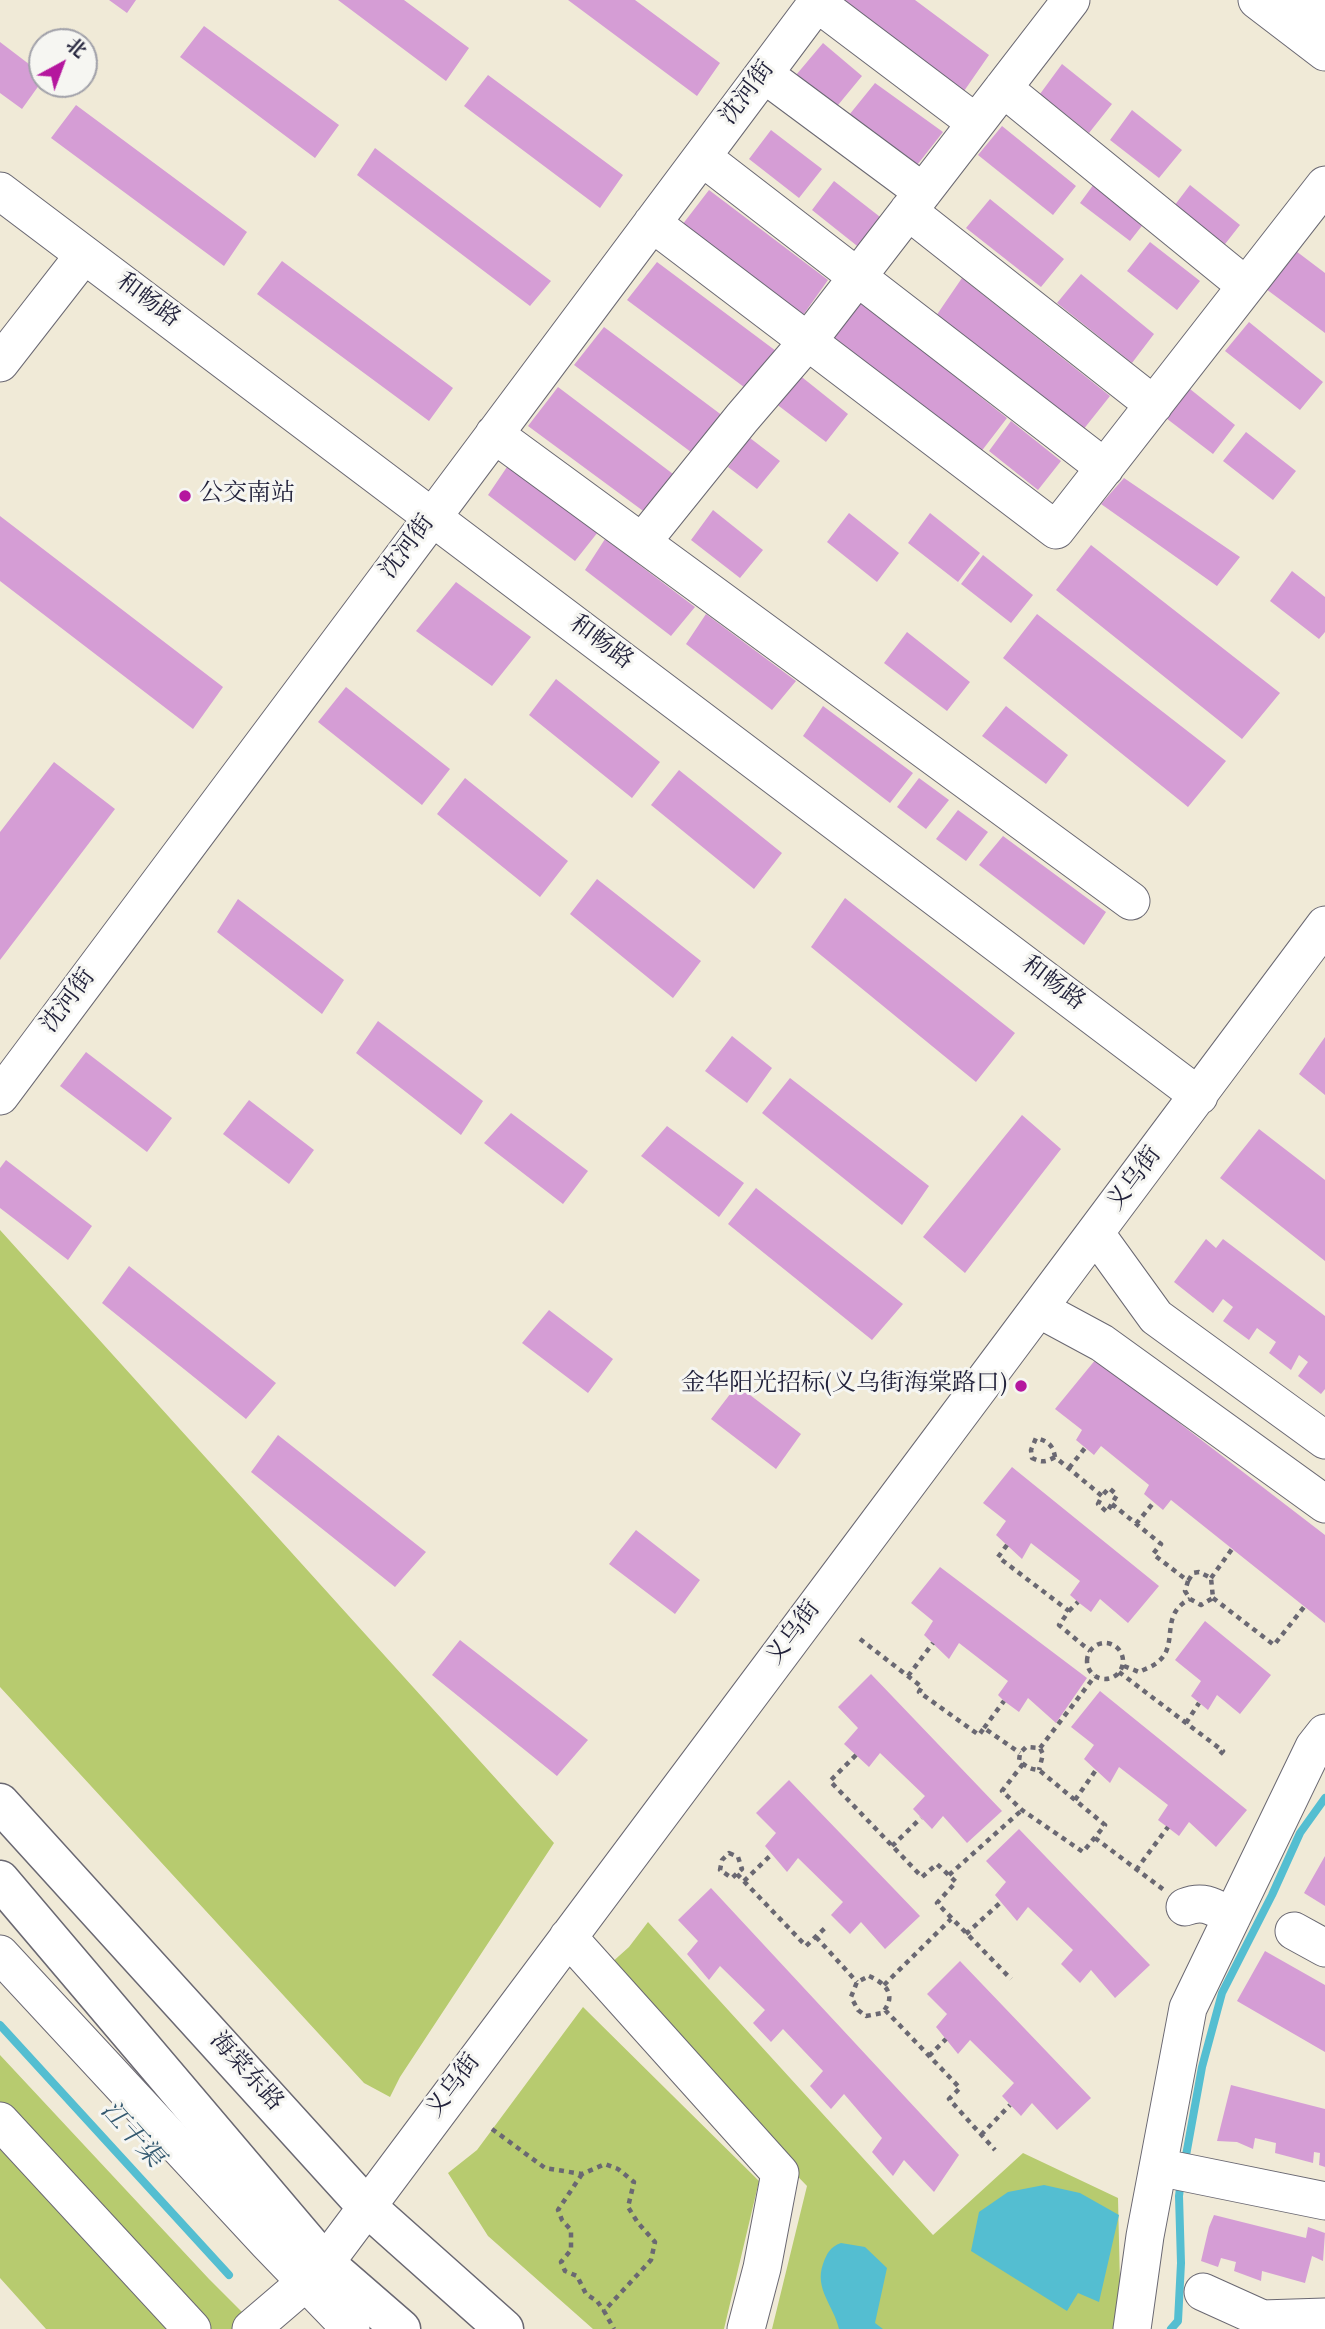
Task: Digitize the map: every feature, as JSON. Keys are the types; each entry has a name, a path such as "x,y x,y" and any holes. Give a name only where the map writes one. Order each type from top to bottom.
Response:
{"main road":[{"name":"海棠东路","path":"0,1803 366,2206 504,2329"},
{"path":"0,1880 313,2277 401,2329"}],"street":[{"path":"643,541 808,341 1071,0"},
{"path":"1256,0 1325,52"},
{"path":"1302,0 1325,17"},
{"path":"818,1 976,123"},
{"name":"沈河街","path":"0,1096 818,1"},
{"path":"764,74 1154,405"},
{"path":"1003,88 1246,286"},
{"path":"702,157 1104,468"},
{"path":"652,223 1056,530 1325,185"},
{"name":"和畅路","path":"0,191 1199,1096"},
{"path":"0,363 84,255"},
{"path":"494,434 1131,901"},
{"name":"义乌街","path":"251,2329 313,2277 1325,925"},
{"path":"1096,1234 1156,1317 1325,1440"},
{"path":"1039,1309 1102,1343 1325,1504"},
{"path":"1132,2329 1145,2236 1188,2008 1314,1747 1325,1732"},
{"path":"1185,1907 1196,1902 1208,1904 1232,1917"},
{"path":"568,1937 780,2173 746,2329"},
{"path":"0,1954 313,2277 351,2329"},
{"path":"0,2121 192,2329"},
{"path":"1158,2167 1325,2201"},
{"path":"282,2329 313,2277"},
{"path":"1203,2292 1274,2324 1325,2317"}],"path":[{"path":"1055,1457 1046,1462 1032,1458 1031,1450 1036,1438 1046,1440 1054,1448 1055,1457 1102,1496"},
{"path":"1069,1468 1085,1448"},
{"path":"1108,1488 1117,1495 1107,1512 1097,1504 1102,1496 1108,1488"},
{"path":"1136,1524 1154,1502"},
{"path":"1112,1504 1161,1544 1153,1554 1188,1581"},
{"path":"1007,1545 998,1557 1069,1611"},
{"path":"1232,1549 1211,1578 1213,1598 1274,1645 1304,1607"},
{"path":"1211,1578 1199,1572 1193,1573 1185,1591 1190,1599 1201,1605 1213,1598"},
{"path":"1124,1666 1139,1672 1159,1661 1166,1653 1171,1619 1176,1609 1190,1599"},
{"path":"1078,1602 1059,1625 1090,1651"},
{"path":"860,1639 922,1687 919,1692 979,1735 1004,1701"},
{"path":"908,1675 933,1643"},
{"path":"1102,1643 1120,1649 1124,1656 1124,1666 1113,1677 1106,1679 1095,1676 1088,1669 1086,1661 1094,1646 1102,1643"},
{"path":"1119,1672 1223,1751 1217,1758"},
{"path":"1040,1748 1095,1676"},
{"path":"1186,1723 1199,1703"},
{"path":"984,1728 1020,1753"},
{"path":"1023,1764 1002,1791 1022,1810 1083,1852 1105,1825 1039,1770 1029,1769 1023,1764 1019,1761 1020,1753 1026,1747 1040,1748"},
{"path":"1039,1770 1043,1754 1040,1748"},
{"path":"856,1755 830,1781 922,1877 937,1864 956,1882 937,1903 1011,1979"},
{"path":"1075,1800 1096,1770"},
{"path":"949,1875 1022,1810"},
{"path":"892,1846 921,1818"},
{"path":"1136,1870 1168,1828"},
{"path":"729,1853 738,1857 742,1869 737,1874 732,1878 720,1870 722,1860 729,1853"},
{"path":"744,1881 772,1854"},
{"path":"737,1874 806,1946 827,1926"},
{"path":"966,1934 1001,1902"},
{"path":"884,1985 951,1919"},
{"path":"816,1937 858,1982"},
{"path":"869,1976 884,1985 889,1995 888,2006 882,2013 866,2016 858,2010 851,1997 858,1982 869,1976"},
{"path":"885,2010 960,2088 949,2099 995,2150"},
{"path":"929,2056 946,2039"},
{"path":"981,2135 1010,2105"},
{"path":"492,2129 545,2168 582,2174"},
{"path":"604,2311 651,2260 655,2242 628,2207 634,2182 618,2169 604,2164 582,2174 558,2210 571,2230 571,2250 561,2262 565,2271 577,2276 586,2294 597,2301 614,2329"}],"green space":[{"path":"0,1230 554,1843 400,2077 390,2097 364,2083 0,1687"},
{"path":"648,1922 933,2235 1023,2153 1118,2198 1121,2329 772,2329 807,2186 600,1973 629,1947"},
{"path":"583,2007 759,2181 724,2329 593,2329 488,2236 448,2173 477,2150"},
{"path":"0,2055 259,2329 46,2329 0,2278"}],"water":[{"path":"1044,2185 1080,2193 1119,2215 1099,2302 1078,2293 1067,2311 971,2251 979,2212 1008,2192"},
{"path":"841,2243 865,2247 887,2268 875,2323 883,2329 839,2329 823,2289 821,2273 828,2254 834,2246"}],"building":[{"path":"109,0 136,0 127,13"},
{"path":"338,0 404,0 469,48 446,81"},
{"path":"568,0 635,0 720,63 697,96"},
{"path":"844,0 915,0 989,55 962,94 840,4"},
{"path":"204,26 339,125 315,158 180,57"},
{"path":"0,42 28,63 30,98 22,109 0,93"},
{"path":"823,43 862,76 829,116 791,81"},
{"path":"1062,64 1112,104 1089,133 1040,94"},
{"path":"488,75 623,175 600,208 464,106"},
{"path":"875,83 943,132 910,174 845,120"},
{"path":"76,105 247,232 224,266 51,138"},
{"path":"1132,110 1182,150 1159,178 1110,140"},
{"path":"1002,126 1076,186 1053,215 978,155"},
{"path":"771,130 822,169 799,198 749,159"},
{"path":"375,148 551,281 530,306 357,175"},
{"path":"1102,173 1152,213 1130,241 1080,203"},
{"path":"834,181 884,220 861,249 812,210"},
{"path":"1190,185 1240,225 1218,253 1168,214"},
{"path":"709,190 828,280 801,318 679,229"},
{"path":"990,199 1064,259 1041,287 966,228"},
{"path":"1150,242 1200,281 1177,310 1127,271"},
{"path":"1288,245 1325,273 1325,333 1258,283"},
{"path":"282,261 453,388 429,421 257,294"},
{"path":"657,262 776,351 748,390 627,300"},
{"path":"1081,274 1154,334 1132,363 1057,303"},
{"path":"962,278 1110,396 1079,435 936,316"},
{"path":"859,300 1007,418 977,457 833,337"},
{"path":"1249,322 1323,382 1300,410 1225,351"},
{"path":"604,327 723,416 695,455 574,365"},
{"path":"798,374 848,414 826,442 775,403"},
{"path":"1185,385 1235,425 1213,454 1162,415"},
{"path":"558,387 677,477 650,516 528,426"},
{"path":"1011,421 1061,461 1038,490 989,451"},
{"path":"1246,432 1296,471 1273,500 1223,461"},
{"path":"750,438 780,461 757,489 728,467"},
{"path":"509,464 598,532 575,561 488,495"},
{"path":"1124,478 1240,557 1217,586 1101,504"},
{"path":"713,510 763,550 740,578 691,540"},
{"path":"849,513 899,553 877,582 827,542"},
{"path":"930,513 980,553 958,582 908,543"},
{"path":"0,516 223,687 193,729 0,581"},
{"path":"605,539 695,607 671,636 585,570"},
{"path":"1091,545 1280,693 1242,739 1056,590"},
{"path":"983,555 1033,595 1011,623 961,584"},
{"path":"1292,571 1325,597 1325,632 1319,639 1270,601"},
{"path":"456,582 531,637 492,686 416,631"},
{"path":"706,614 796,681 772,710 686,644"},
{"path":"1037,614 1226,761 1188,807 1003,658"},
{"path":"907,632 970,682 947,711 884,663"},
{"path":"556,679 660,762 632,798 529,715"},
{"path":"346,687 450,769 422,805 318,722"},
{"path":"823,706 913,773 890,803 803,736"},
{"path":"1006,706 1068,755 1046,784 982,736"},
{"path":"54,762 115,809 0,960 0,832"},
{"path":"679,770 782,853 754,889 651,805"},
{"path":"465,778 568,861 540,897 437,814"},
{"path":"919,778 949,800 926,829 897,807"},
{"path":"958,810 988,832 966,861 936,839"},
{"path":"1003,836 1106,912 1084,945 979,865"},
{"path":"597,879 701,961 673,998 570,914"},
{"path":"845,898 1015,1033 976,1082 811,947"},
{"path":"238,899 344,980 322,1014 217,932"},
{"path":"378,1021 483,1101 461,1135 356,1053"},
{"path":"732,1036 772,1068 747,1103 705,1071"},
{"path":"1325,1037 1325,1095 1299,1074"},
{"path":"86,1052 172,1118 147,1152 60,1086"},
{"path":"790,1078 929,1186 902,1225 762,1113"},
{"path":"249,1100 314,1150 289,1184 223,1134"},
{"path":"511,1113 588,1171 563,1204 484,1143"},
{"path":"1022,1115 1061,1149 965,1273 923,1237"},
{"path":"667,1126 744,1183 719,1217 641,1156"},
{"path":"1259,1129 1325,1180 1325,1261 1220,1178"},
{"path":"6,1160 92,1226 68,1260 0,1208 0,1168"},
{"path":"756,1188 903,1304 872,1340 728,1224"},
{"path":"1206,1239 1216,1248 1223,1239 1325,1316 1325,1389 1321,1394 1298,1376 1308,1362 1299,1355 1291,1370 1269,1353 1276,1342 1257,1328 1249,1340 1223,1321 1233,1307 1223,1299 1213,1313 1174,1282"},
{"path":"129,1266 276,1383 246,1419 102,1303"},
{"path":"549,1310 613,1359 588,1393 522,1343"},
{"path":"1096,1359 1325,1535 1325,1623 1171,1500 1163,1510 1144,1494 1149,1485 1101,1446 1094,1455 1076,1440 1082,1430 1055,1409"},
{"path":"737,1385 801,1434 776,1469 711,1419"},
{"path":"278,1435 426,1552 395,1587 251,1472"},
{"path":"1012,1467 1159,1586 1128,1623 1100,1599 1091,1612 1078,1602 1070,1595 1080,1581 1031,1543 1022,1559 996,1535 1006,1521 983,1503"},
{"path":"636,1530 700,1580 675,1614 609,1564"},
{"path":"940,1567 1087,1678 1056,1723 1028,1698 1019,1712 1004,1701 998,1695 1008,1681 959,1643 949,1659 924,1635 933,1621 911,1603"},
{"path":"1205,1621 1271,1675 1240,1714 1217,1695 1208,1710 1191,1696 1201,1681 1175,1660"},
{"path":"460,1640 588,1740 557,1776 432,1675"},
{"path":"871,1674 1002,1811 967,1843 943,1816 932,1829 913,1809 925,1796 880,1753 869,1767 844,1744 858,1728 838,1707"},
{"path":"1100,1691 1247,1810 1216,1847 1189,1822 1179,1836 1158,1820 1168,1805 1119,1767 1110,1783 1084,1759 1094,1745 1071,1727"},
{"path":"789,1780 920,1916 885,1949 861,1922 850,1934 831,1915 843,1902 798,1858 787,1872 765,1846 776,1833 756,1813"},
{"path":"1019,1829 1150,1965 1115,1998 1091,1970 1080,1983 1061,1964 1073,1950 1028,1907 1017,1921 995,1895 1006,1882 986,1861"},
{"path":"1325,1856 1325,1906 1304,1893"},
{"path":"711,1888 959,2155 934,2192 904,2160 893,2176 872,2152 882,2138 844,2094 831,2109 810,2086 823,2071 783,2029 771,2042 753,2023 765,2010 720,1966 709,1980 687,1954 698,1941 678,1920"},
{"path":"1265,1951 1325,1985 1325,2052 1237,2001"},
{"path":"960,1961 1091,2098 1057,2130 1032,2103 1021,2116 1002,2096 1014,2083 970,2040 958,2054 936,2027 947,2014 927,1994"},
{"path":"1231,2085 1325,2109 1325,2167 1319,2165 1320,2153 1314,2152 1313,2163 1275,2153 1276,2143 1255,2138 1253,2149 1237,2142 1217,2141"},
{"path":"1214,2215 1306,2238 1308,2227 1325,2233 1323,2261 1312,2256 1305,2283 1262,2271 1261,2281 1234,2271 1236,2262 1221,2258 1218,2267 1201,2261"}],"waterway":[{"path":"1185,2161 1202,2067 1222,1993 1300,1833 1325,1798"},
{"name":"江干渠","path":"0,2025 229,2275"},
{"path":"1171,2329 1178,2321 1181,2181"}],"place":[{"name":"公交南站","path":"185,496"},
{"name":"金华阳光招标(义乌街海棠路口)","path":"1021,1386"}]}
